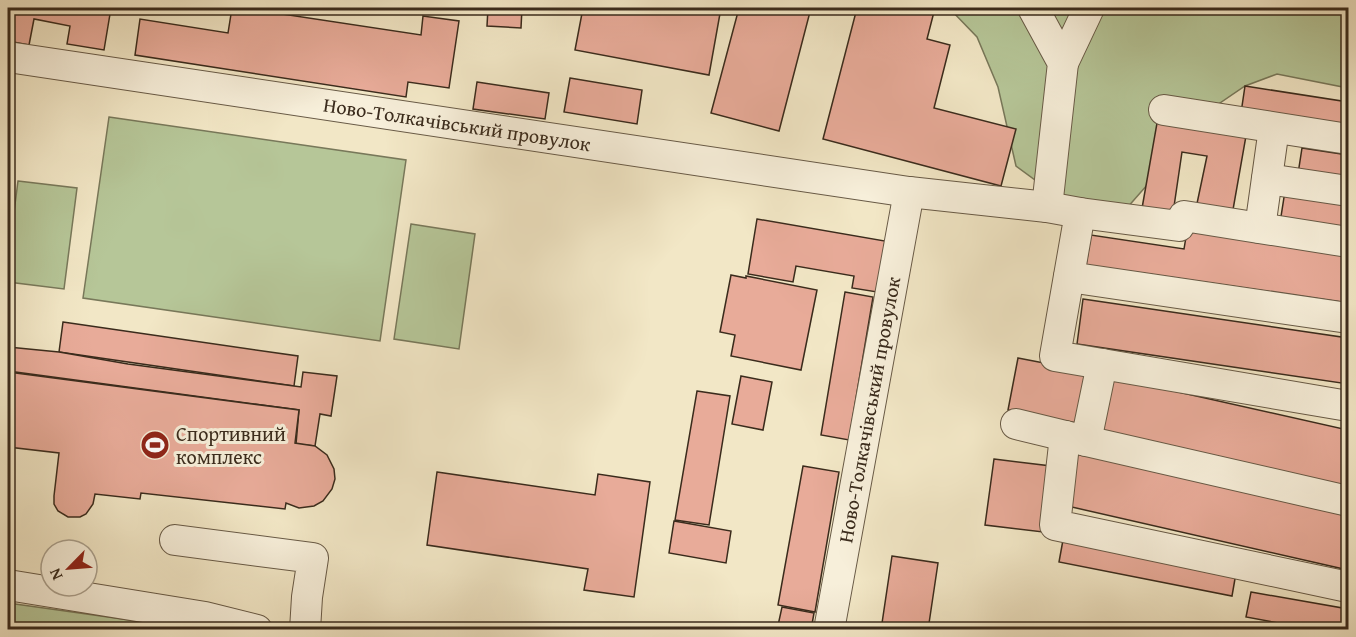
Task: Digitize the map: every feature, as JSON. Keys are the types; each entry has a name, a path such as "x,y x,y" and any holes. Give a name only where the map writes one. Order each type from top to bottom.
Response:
{"street":[{"path":"1033,8 1063,63"},
{"path":"1047,207 1063,63 1089,8"},
{"name":"Ново-Толкачівський провулок","path":"8,57 909,192 1047,207 1179,226 1184,216 1260,228"},
{"path":"1164,110 1348,140"},
{"path":"1274,128 1260,228 1348,242"},
{"path":"1267,179 1348,191"},
{"name":"Ново-Толкачівський провулок","path":"830,630 909,192"},
{"path":"1080,213 1055,356 1348,406"},
{"path":"1069,277 1348,318"},
{"path":"1102,364 1075,439 1055,525 1348,587"},
{"path":"1016,424 1348,501"},
{"path":"175,540 314,558 307,597 305,630"},
{"path":"8,585 205,617 257,630"}],"green space":[{"path":"949,8 1348,8 1348,88 1277,74 1245,86 1201,116 1155,176 1126,209 1080,213 1016,166 998,87 977,37"},
{"path":"109,117 406,160 380,341 83,298"},
{"path":"18,181 77,188 64,289 8,282 8,259"},
{"path":"411,224 475,234 459,349 394,339"},
{"path":"8,603 165,625 190,629 8,629"}],"building":[{"path":"8,8 111,8 104,50 67,44 70,26 34,19 29,45 8,41"},
{"path":"232,8 421,35 423,16 459,21 449,88 408,82 406,97 135,55 140,19 228,33"},
{"path":"488,8 522,8 521,28 487,26"},
{"path":"583,8 721,8 709,75 575,50"},
{"path":"739,8 811,8 779,131 711,113"},
{"path":"857,8 935,8 927,39 950,45 934,108 1016,129 1001,186 823,139"},
{"path":"570,78 642,90 637,124 564,112"},
{"path":"477,82 549,93 545,119 473,109"},
{"path":"1245,86 1348,102 1348,130 1241,113"},
{"path":"1157,123 1246,136 1231,221 1195,213 1207,156 1182,152 1172,220 1141,214"},
{"path":"1302,148 1348,155 1348,182 1298,174"},
{"path":"1285,191 1348,201 1348,234 1280,223"},
{"path":"757,219 885,241 877,292 852,288 854,276 796,266 793,282 748,274"},
{"path":"1188,225 1348,249 1348,303 1086,265 1091,235 1184,249"},
{"path":"731,275 817,290 801,370 731,356 735,335 720,332"},
{"path":"845,292 873,297 849,440 821,435"},
{"path":"1083,299 1348,338 1348,384 1077,344"},
{"path":"63,322 298,356 294,386 59,352"},
{"path":"8,347 59,352 128,364 301,387 303,372 337,376 331,416 320,414 315,446 296,444 299,410 8,371"},
{"path":"1018,358 1091,372 1081,424 1008,410"},
{"name":"Спортивний комплекс","path":"8,372 299,410 295,443 315,446 327,455 334,469 335,479 332,489 323,501 314,506 299,508 286,503 285,509 141,493 140,499 95,494 93,504 86,514 80,517 68,517 58,511 54,504 59,453 8,447"},
{"path":"741,376 772,382 763,430 732,424"},
{"path":"1107,376 1348,430 1348,487 1095,431"},
{"path":"697,391 730,396 709,525 675,520"},
{"path":"1075,453 1348,515 1348,570 1063,505"},
{"path":"994,459 1051,466 1043,532 985,525"},
{"path":"803,466 839,472 815,612 778,605"},
{"path":"437,472 595,495 598,474 650,482 634,597 584,590 588,569 427,545"},
{"path":"674,521 731,531 726,563 669,553"},
{"path":"1063,540 1236,573 1232,596 1059,562"},
{"path":"892,556 938,563 928,630 881,630"},
{"path":"1251,592 1348,609 1348,630 1316,630 1246,617"},
{"path":"782,607 814,613 811,630 777,630"}],"place":[{"name":"Спортивний комплекс","path":"155,445"}]}
